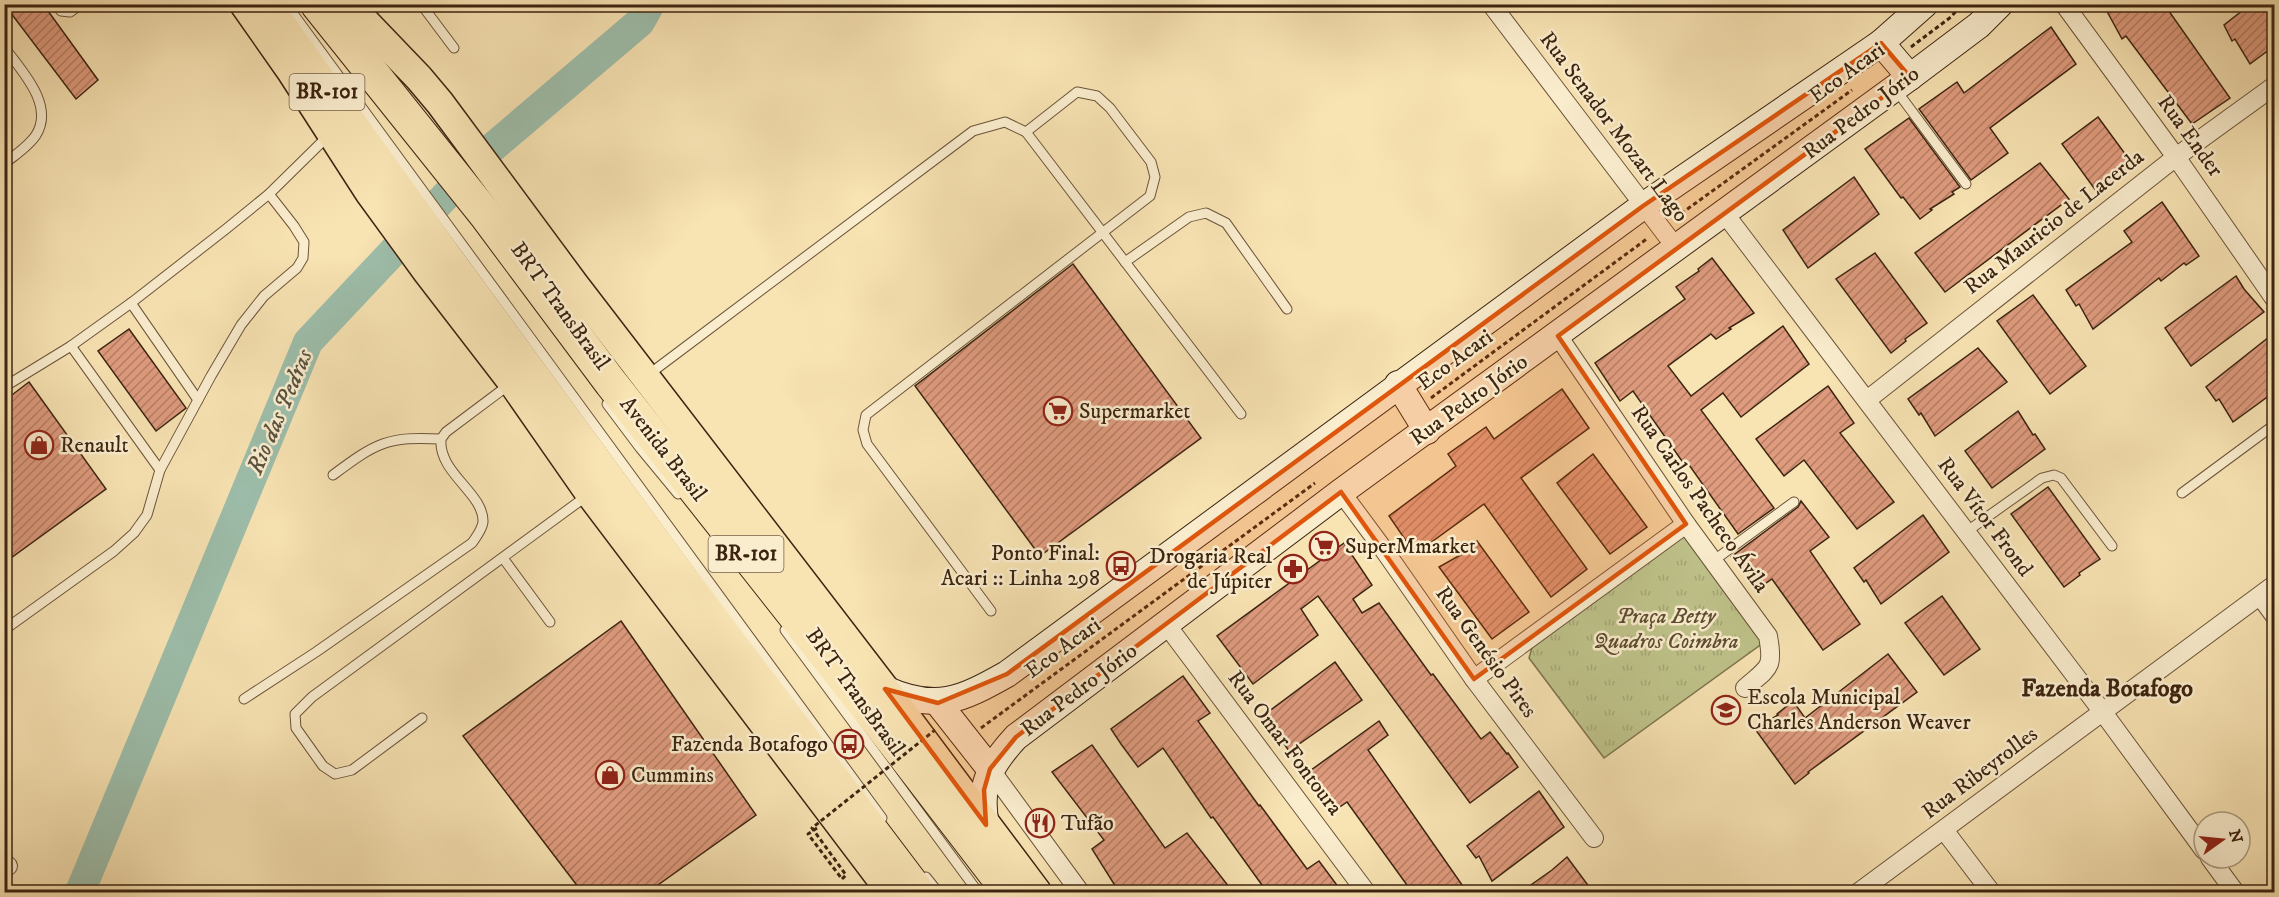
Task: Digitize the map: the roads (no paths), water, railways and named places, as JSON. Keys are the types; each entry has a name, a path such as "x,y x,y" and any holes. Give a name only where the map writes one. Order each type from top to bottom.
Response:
{"highway":[{"name":"BR-101","path":"264,4 389,181 677,573 917,878"},
{"name":"Avenida Brasil","path":"317,4 485,214 611,383 878,720 1009,892"}],"main road":[{"path":"244,4 331,133 389,181"},
{"name":"Avenida Brasil","path":"348,4 419,78 458,126 1037,892"},
{"name":"Rua Pedro Jório","path":"986,825 983,810 984,790 990,769 1016,737 1166,624 1331,486 1420,421 1558,336 1725,214 1895,67 1925,4"},
{"name":"Rua Pedro Jório","path":"885,689 918,701 938,703 967,695 1007,674 1398,384 1643,206 1895,67 1979,25 2000,5"},
{"path":"445,258 512,382 590,494 891,892"},
{"path":"1398,384 1420,421"},
{"path":"938,703 990,769"}],"street":[{"name":"Rua Senador Mozart Lago","path":"1491,4 1660,230 1677,249"},
{"name":"Rua Ender","path":"2064,4 2176,156 2274,298"},
{"name":"Rua Mauricio de Lacerda","path":"1867,400 2176,156 2274,86"},
{"name":"Rua Vítor Frond","path":"1725,214 2102,711 2192,834"},
{"name":"Rua Carlos Pacheco Ávila","path":"1558,336 1686,524 1768,636 1772,656 1770,666 1745,688"},
{"name":"Rua Genésio Pires","path":"1331,486 1384,550 1474,679 1594,838"},
{"path":"1474,679 1686,524"},
{"path":"2267,590 2274,615"},
{"name":"Rua Ribeyrolles","path":"1859,892 2267,590"},
{"name":"Rua Omar Fontoura","path":"1166,624 1366,892"},
{"path":"990,769 1080,892"},
{"path":"1944,830 1991,892"},
{"path":"2219,870 2235,892"}],"lane":[{"path":"55,4 61,11 70,12 81,4"},
{"path":"286,4 389,181"},
{"path":"421,4 454,48"},
{"path":"4,47 39,99 43,114 41,126 35,137 4,164"},
{"path":"1895,67 1966,184"},
{"path":"991,611 867,444 862,430 866,415 1150,196 1155,177 1151,162 1110,108 1096,96 1077,93 1026,132"},
{"path":"646,377 973,131 1005,122 1026,132 1241,414"},
{"path":"4,387 70,346 131,303 269,194 331,133"},
{"path":"4,630 114,551 134,533 147,515 160,470 241,325 264,296 297,268 303,258 304,242 269,194"},
{"path":"1125,262 1189,218 1206,213 1226,223 1287,309"},
{"name":"BRT TransBrasil","path":"445,258 889,826"},
{"path":"131,303 198,400"},
{"path":"70,346 160,470"},
{"path":"244,699 316,652 472,543 483,524 482,514 449,468 443,456 441,439 446,432 512,382"},
{"name":"BRT TransBrasil","path":"598,392 684,501"},
{"path":"2182,494 2274,425"},
{"path":"333,475 373,448 388,441 419,438 441,439"},
{"path":"1966,532 2042,477 2054,475 2061,478 2112,546"},
{"path":"422,718 352,770 335,774 323,766 296,728 295,714 312,697 590,494"},
{"path":"1713,561 1794,502"},
{"path":"503,558 550,622"},
{"name":"BRT TransBrasil","path":"778,620 978,892"},
{"path":"917,878 938,892"}],"waterway":[{"name":"Rio das Pedras","path":"80,892 308,342 486,153 640,22 650,4"}],"place":[{"name":"Supermarket","path":"1058,411"},
{"name":"Renault","path":"39,445"},
{"name":"SuperMmarket","path":"1324,546"},
{"name":"Ponto Final: Acari :: Linha 298","path":"1121,566"},
{"name":"Drogaria Real de Júpiter","path":"1293,569"},
{"name":"Escola Municipal Charles Anderson Weaver","path":"1726,710"},
{"name":"Fazenda Botafogo","path":"849,744"},
{"name":"Cummins","path":"610,775"},
{"name":"Tufão","path":"1040,823"}],"district":[{"name":"Fazenda Botafogo","path":"2107,689"}],"park label":[{"name":"Praça Betty Quadros Coimbra","path":"1666,628"}]}
